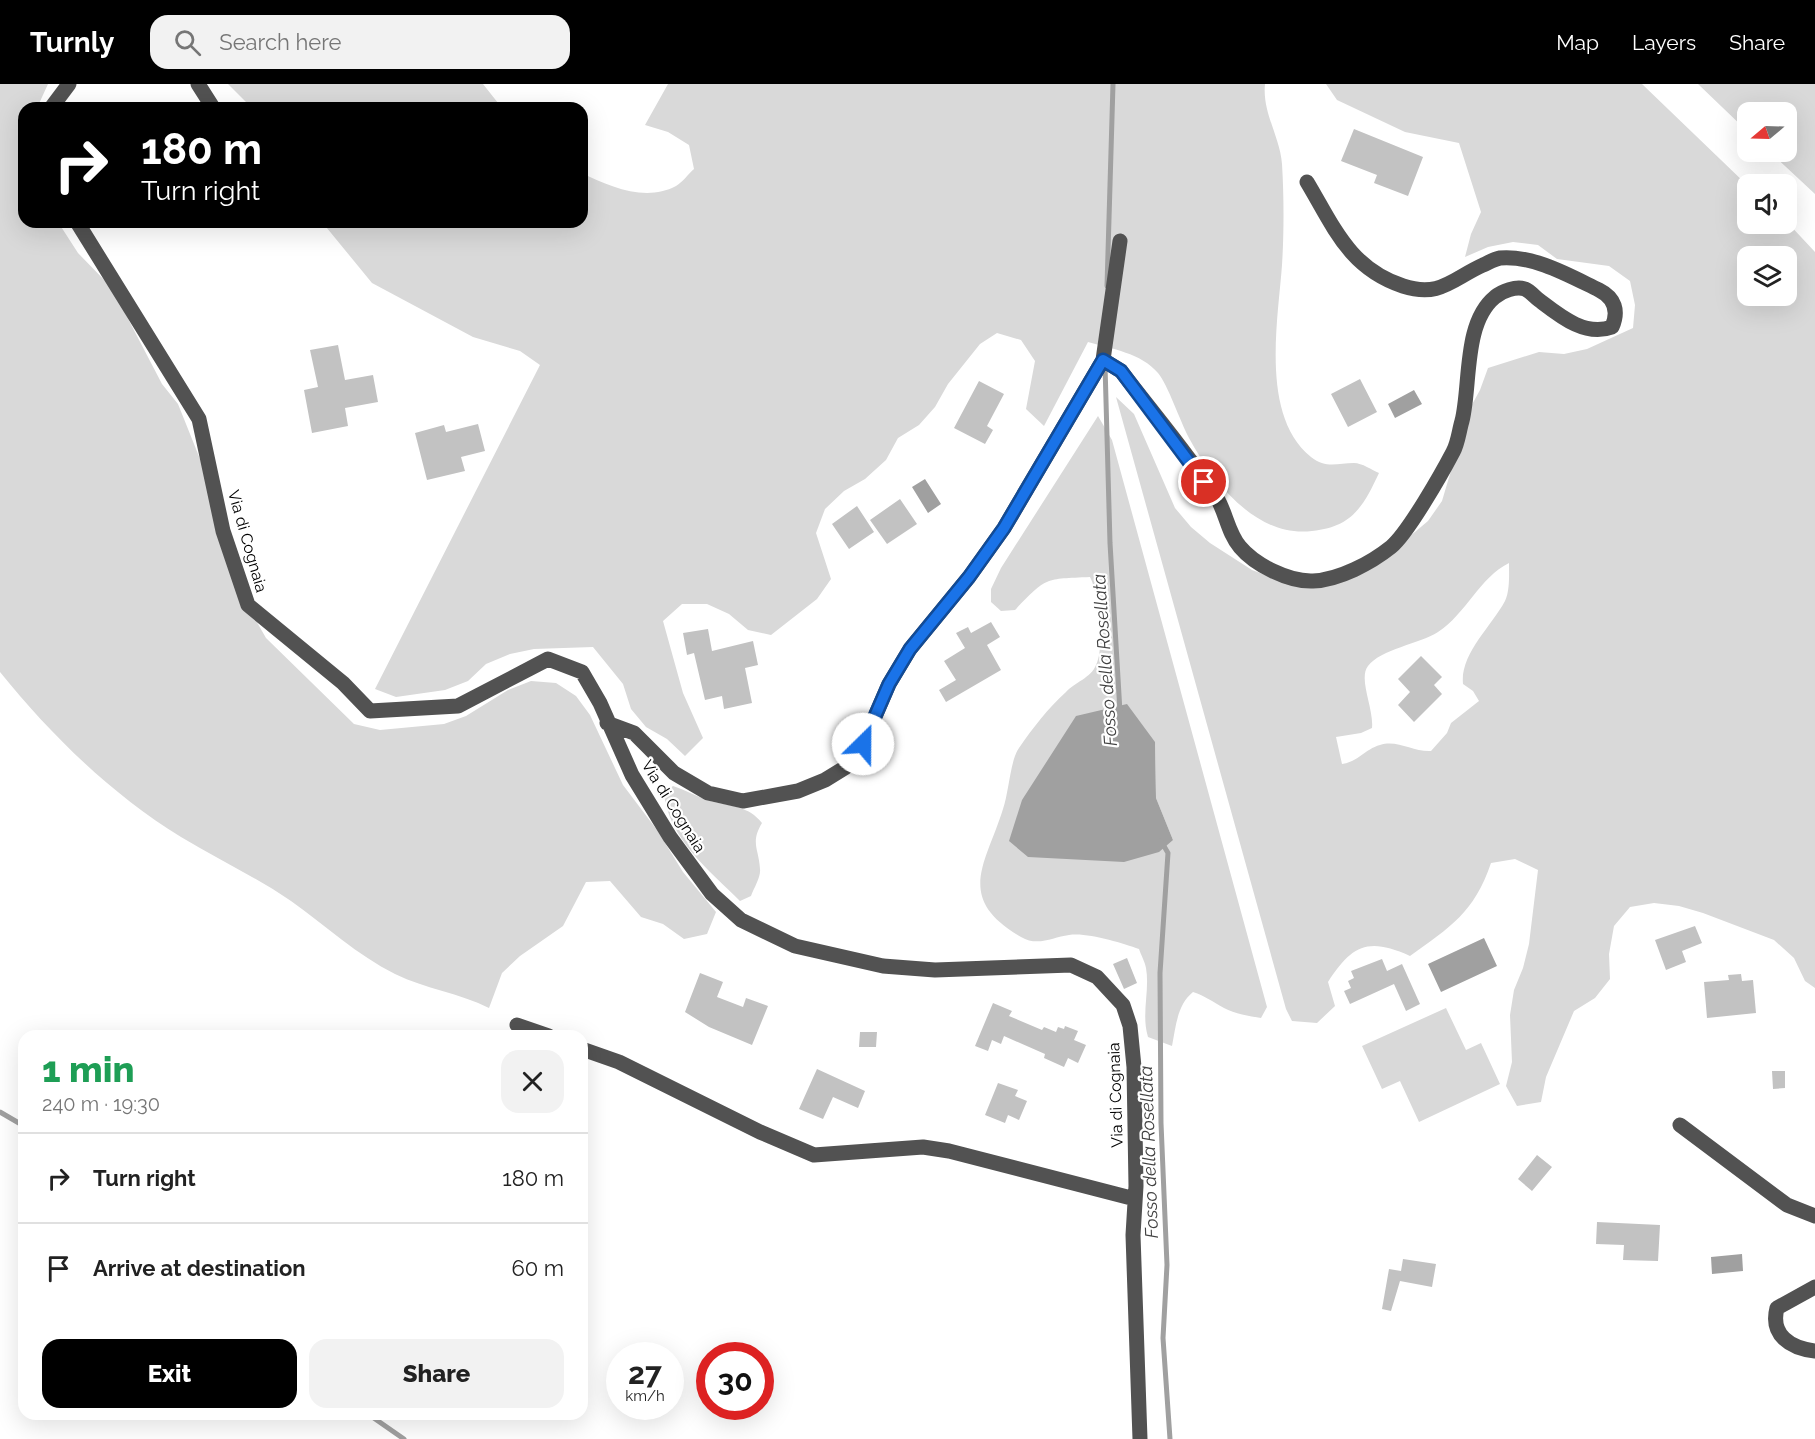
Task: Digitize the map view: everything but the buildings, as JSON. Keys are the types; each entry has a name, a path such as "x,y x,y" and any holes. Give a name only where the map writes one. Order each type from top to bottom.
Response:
{"street":[{"path":"56,102 69,84"},
{"path":"198,84 209,102"},
{"path":"1103,360 1121,371 1218,500 1227,526 1241,548 1264,565 1292,578 1312,581 1356,568 1391,547 1403,534 1454,450 1464,411 1473,333 1488,304 1495,296 1515,288 1525,290 1566,320 1603,331 1612,327 1616,318 1616,307 1608,295 1558,270 1513,258 1497,258 1471,270 1438,290 1405,287 1377,276 1362,265 1343,242 1307,182"},
{"name":"Via di Cognaia","path":"81,228 199,419 223,531 248,606 343,683 370,711 458,706 548,659 582,672 600,703 632,775 670,837 712,894 741,920 795,946 883,966 935,970 1071,965 1097,977 1123,1005 1130,1026 1134,1067 1136,1186 1133,1235 1140,1439"},
{"path":"607,723 634,733 674,773 708,793 744,801 798,790 825,780 846,767 863,744 889,684 910,649 969,577 1004,528 1103,360 1120,241"},
{"path":"517,1025 532,1030"},
{"path":"588,1051 619,1062 760,1132 814,1155 923,1147 941,1149 1134,1199"},
{"path":"1680,1125 1787,1205 1815,1215"},
{"path":"1815,1287 1777,1308 1774,1320 1776,1330 1790,1344 1815,1351"}],"shaded area":[{"path":"0,84 48,84 40,102 18,102 18,228 62,228 78,253 112,288 162,384 178,404 206,474 242,596 266,638 354,724 380,730 444,724 466,716 508,690 531,681 556,683 576,696 590,715 623,785 657,830 683,872 716,912 707,934 684,939 663,924 641,917 610,881 586,882 563,926 520,956 502,973 489,1008 395,974 342,940 278,892 155,820 106,783 61,741 0,672"},
{"path":"228,84 483,84 497,102 246,102"},
{"path":"668,84 1265,84 1266,105 1282,164 1283,240 1276,367 1278,393 1284,418 1295,439 1316,461 1327,464 1357,463 1379,473 1355,513 1337,525 1312,531 1292,531 1273,526 1238,504 1210,472 1189,438 1166,386 1151,366 1135,356 1088,342 1044,426 1026,409 1035,361 1021,340 997,333 980,344 948,384 935,407 919,425 898,438 886,460 865,479 844,491 825,509 816,533 831,579 817,599 771,635 748,630 729,614 707,604 682,604 663,621 683,693 703,738 685,756 667,739 646,727 631,709 623,684 593,647 534,649 510,654 486,664 468,681 445,690 396,697 375,689 540,365 520,351 473,337 372,283 327,228 588,228 588,176 628,191 653,193 676,186 694,169 689,145 668,132 645,125"},
{"path":"1326,84 1642,84 1737,175 1737,234 1797,233 1815,252 1815,988 1805,981 1794,958 1774,940 1679,906 1654,903 1630,907 1614,926 1609,954 1610,979 1595,998 1574,1011 1546,1077 1541,1102 1517,1106 1506,1086 1512,1062 1510,1015 1514,990 1529,944 1538,870 1515,859 1491,863 1477,895 1468,907 1449,927 1410,956 1395,950 1372,946 1353,953 1328,982 1335,1006 1317,1023 1292,1021 1286,1009 1116,397 1134,414 1175,508 1191,527 1210,543 1252,570 1297,587 1324,586 1390,553 1428,521 1442,501 1469,410 1488,368 1539,352 1564,354 1587,349 1633,328 1635,305 1630,281 1609,266 1557,259 1538,245 1513,242 1488,247 1465,257 1471,234 1481,212 1459,143 1405,132 1337,100","holes":["1509,563 1505,601 1471,651 1463,673 1463,684 1473,691 1479,701 1451,723 1447,733 1431,751 1386,744 1375,747 1353,761 1342,764 1336,737 1361,733 1372,728 1365,686 1365,672 1368,666 1382,655 1438,632 1457,616 1490,577"]},
{"path":"1698,84 1815,84 1815,194 1797,177 1797,174 1794,174 1781,162 1797,162 1797,102 1737,102 1737,121"},
{"path":"1414,390 1422,404 1395,418 1388,404"},
{"path":"1098,416 1112,440 1267,1007 1261,1018 1233,1012 1193,992 1180,1010 1172,1046 1148,1037 1145,1020 1147,977 1139,949 1114,941 1076,934 1039,941 1027,940 1000,923 988,908 981,894 980,879 1005,802 1016,754 1029,733 1053,704 1094,669 1099,657 1100,646 1098,608 1090,577 1063,578 1047,582 1015,610 1001,611 991,602 991,589 1001,568","holes":["1155,742 1156,798 1173,840 1022,800"]},
{"path":"925,479 941,504 928,513 912,487"},
{"path":"1127,704 1155,742 1156,798 1173,840 1159,852 1124,862 1028,857 1009,841 1022,800 1076,716"},
{"path":"673,786 710,801 745,810 762,823 756,836 760,872 751,896 740,901 704,866 682,839 673,825 664,793"},
{"path":"1484,938 1497,966 1441,992 1428,964"},
{"path":"1446,1008 1466,1050 1481,1043 1500,1084 1419,1122 1400,1081 1382,1089 1362,1046"},
{"path":"1742,1254 1743,1271 1712,1274 1711,1257"}],"waterway":[{"name":"Fosso della Rosellata","path":"1107,286 1113,84"},
{"name":"Fosso della Rosellata","path":"1105,365 1110,543 1120,712"},
{"name":"Fosso della Rosellata","path":"1161,841 1168,853 1160,973 1161,1123 1167,1265 1163,1338 1170,1439"},
{"path":"0,1112 18,1122"},
{"path":"377,1420 404,1439"}],"route":[{"path":"863,744 889,684 910,649 969,577 1004,528 1103,360 1121,371 1204,482"}]}
